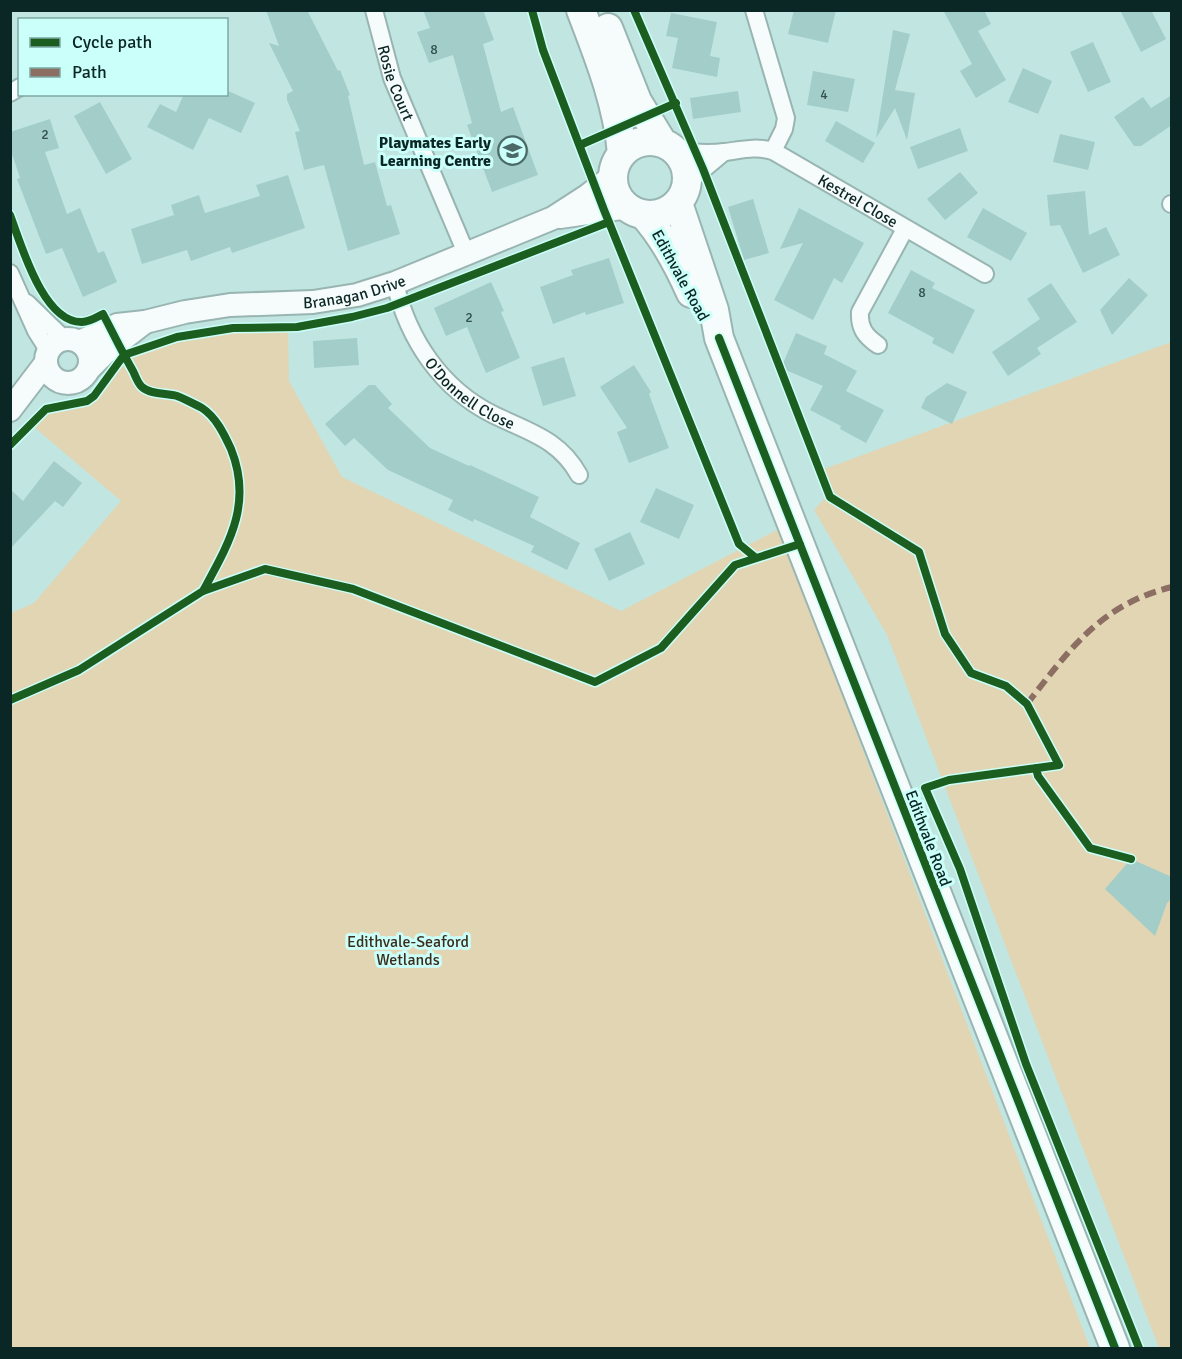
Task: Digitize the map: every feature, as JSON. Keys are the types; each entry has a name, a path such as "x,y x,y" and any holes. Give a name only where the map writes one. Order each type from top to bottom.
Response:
{"highway":[{"path":"581,10 600,60 616,114 618,165 615,187 620,198 636,211 662,213 682,193 687,171 683,160 669,147 637,101 601,10"},
{"path":"618,165 630,147 640,142 651,141 669,147"},
{"name":"Edithvale Road","path":"682,193 714,310 718,338 1115,1348"},
{"name":"Edithvale Road","path":"636,211 662,236 678,264 700,313 718,338"}],"street":[{"name":"Rosie Court","path":"374,10 392,78 466,253"},
{"path":"754,10 786,118 784,129 773,151"},
{"name":"Kestrel Close","path":"669,147 697,154 741,148 773,151 985,274"},
{"path":"682,193 724,152"},
{"name":"Branagan Drive","path":"10,412 58,355 117,325 145,322 185,312 230,305 313,302 357,295 395,283 553,218 587,196 618,165"},
{"name":"Branagan Drive","path":"553,218 636,211"},
{"path":"879,345 865,335 861,326 860,312 906,229"},
{"path":"10,273 36,331 58,355 89,353 89,369"},
{"name":"O'Donnell Close","path":"395,283 410,329 435,369 450,384 491,414 552,442 571,460 579,475"},
{"name":"Branagan Drive","path":"58,355 60,382 74,383 80,380 105,353 145,322"}],"green space":[{"name":"Edithvale-Seaford Wetlands","path":"230,325 288,326 289,381 342,477 621,611 779,529 1090,1348 11,1348 11,613 34,603 121,501 34,427 46,410 66,403 93,401 108,383 127,352 171,338"},
{"path":"1171,342 1171,1348 1159,1348 887,635 814,510 832,490 824,469"}],"building":[{"path":"266,10 307,10 338,71 340,70 350,95 348,96 364,165 375,162 387,206 391,205 400,234 348,251 324,165 304,170 295,132 300,131 287,100 287,94 293,91 269,43 279,46"},
{"path":"423,10 483,10 494,40 483,44 501,112 513,107 538,175 492,192 467,125 472,123 453,55 429,63 417,32 430,28"},
{"path":"794,10 836,10 828,43 788,34"},
{"path":"943,10 984,10 991,24 978,31 1006,80 976,98 960,71 972,64"},
{"path":"1120,10 1151,10 1166,39 1141,52"},
{"path":"671,13 717,22 710,56 720,58 717,77 672,68 678,38 666,36"},
{"path":"893,30 910,34 895,90 915,93 907,140 895,108 876,138"},
{"path":"1093,42 1111,82 1088,92 1070,52"},
{"path":"1023,68 1052,81 1038,114 1008,102"},
{"path":"813,71 855,79 848,112 807,105"},
{"path":"228,91 255,103 241,133 209,118 193,150 147,127 160,104 176,112 183,96 228,96"},
{"path":"738,91 741,112 693,119 690,98"},
{"path":"1172,95 1172,125 1141,146 1134,146 1114,117 1143,97 1151,108"},
{"path":"100,102 132,159 106,174 74,116"},
{"path":"50,119 59,148 45,152 67,214 80,208 98,253 104,251 117,282 83,297 62,248 46,254 17,179 20,178 10,148 10,132"},
{"path":"836,121 875,143 863,163 825,141"},
{"path":"960,128 968,151 918,169 910,147"},
{"path":"1060,134 1095,142 1088,170 1053,162"},
{"path":"960,172 978,193 945,220 927,199"},
{"path":"288,175 305,228 232,253 230,247 191,261 187,250 142,264 131,229 174,215 171,205 199,195 205,213 260,196 256,185"},
{"path":"1085,191 1089,235 1106,227 1120,255 1083,273 1060,225 1050,226 1047,195"},
{"path":"753,199 769,253 744,260 728,207"},
{"path":"799,208 864,243 842,283 834,278 813,320 774,300 803,243 780,249"},
{"path":"983,208 1027,233 1011,261 967,237"},
{"path":"609,258 624,303 586,315 585,312 553,324 540,287 573,275 571,270"},
{"path":"911,270 935,283 932,288 975,310 953,354 932,343 934,338 888,313"},
{"path":"1129,278 1148,295 1112,335 1100,310"},
{"path":"491,282 504,311 501,312 520,358 486,373 467,327 446,336 434,308"},
{"path":"1051,283 1077,322 1037,348 1041,354 1008,376 992,352 1040,319 1027,299"},
{"path":"796,333 827,346 824,354 857,371 846,391 884,410 866,443 840,429 841,426 810,410 823,386 781,368"},
{"path":"357,338 359,365 314,368 313,341"},
{"path":"564,357 576,396 543,406 531,367"},
{"path":"634,365 651,392 649,394 669,448 629,463 617,432 627,428 600,387"},
{"path":"947,383 967,392 952,424 921,408 926,397"},
{"path":"369,385 375,385 392,404 388,408 430,448 539,497 530,517 580,543 567,570 531,552 534,546 448,510 453,500 388,470 354,438 345,446 325,424"},
{"path":"54,461 82,483 63,507 55,501 10,549 10,489 23,501"},
{"path":"656,488 694,505 679,539 640,522"},
{"path":"630,532 645,564 609,581 594,549"},
{"path":"1131,859 1172,877 1172,898 1167,903 1155,936 1105,889"}],"marked path":[{"path":"1027,704 1057,665 1106,617 1125,605 1172,587"}],"cycle path":[{"path":"532,10 543,50 604,210 739,544 756,558"},
{"path":"634,10 703,169 830,497 919,552 945,634 971,673 1006,686 1027,704 1059,765 949,780 925,788 960,869 1026,1064 1139,1348"},
{"path":"580,145 676,103"},
{"path":"10,215 27,262 45,296 56,310 68,319 82,322 103,314 141,386 146,390 177,396 202,408 215,421 231,449 240,488 239,505 229,539 203,591"},
{"path":"10,445 46,409 87,401 94,396 124,355 177,337 233,328 297,327 387,308 609,222"},
{"path":"719,338 1115,1348"},
{"path":"10,700 79,670 203,591 265,569 353,589 595,682 661,648 735,565 800,544"},
{"path":"1036,768 1038,776 1090,848 1131,859"}],"place":[{"name":"Playmates Early Learning Centre","path":"512,151"}]}
